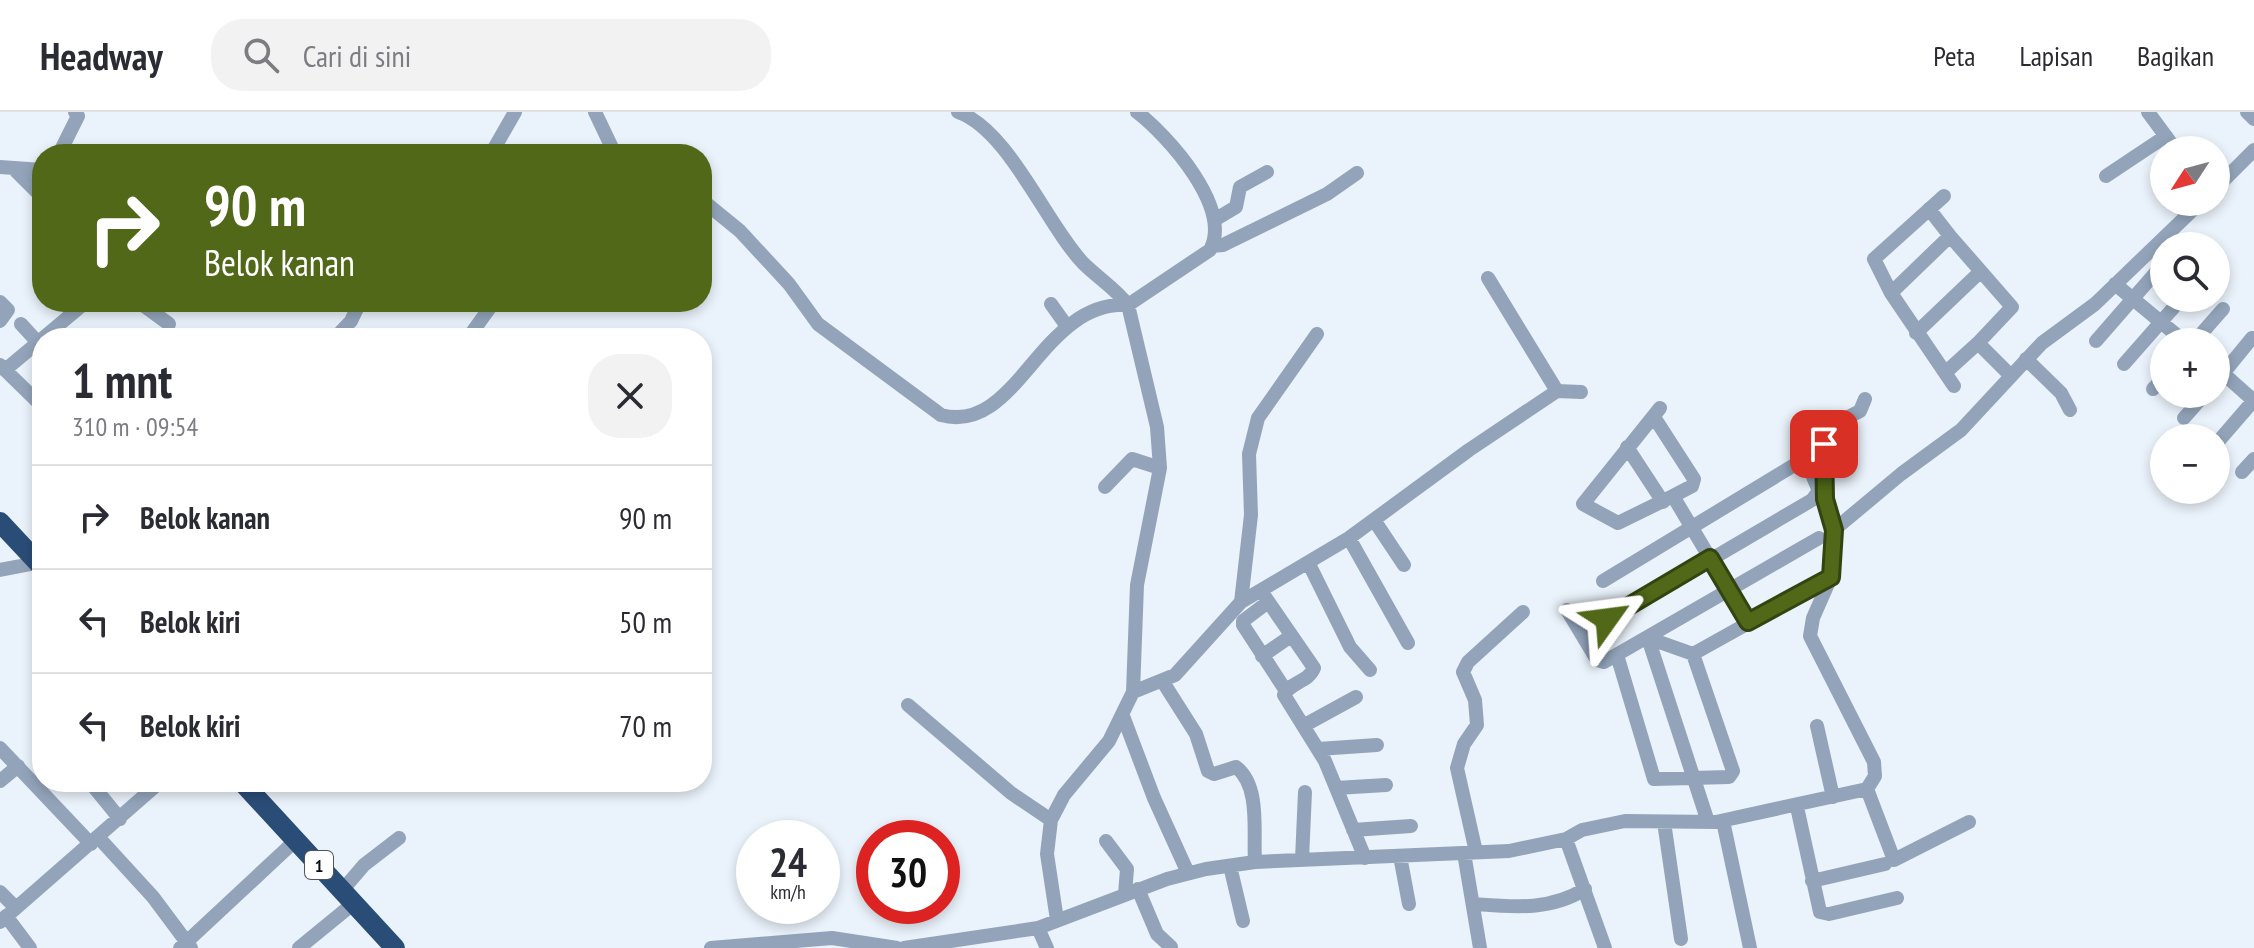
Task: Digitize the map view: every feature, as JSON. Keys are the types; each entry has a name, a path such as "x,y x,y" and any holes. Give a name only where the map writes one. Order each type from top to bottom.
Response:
{"highway":[{"path":"0,522 8,537 32,563"},
{"name":"1","path":"251,792 350,894 395,948"},
{"name":"1","path":"259,792 401,948"}],"street":[{"path":"65,144 74,129 78,116 75,112"},
{"path":"497,144 515,112"},
{"path":"595,112 610,144"},
{"path":"958,112 968,115 990,136 1074,251 1128,305 1157,427 1160,468 1137,585 1133,692 1109,741 1064,795 1051,820 1047,854 1057,920"},
{"path":"1137,112 1171,143 1198,182 1216,219 1216,238 1212,246"},
{"path":"2148,112 2166,136"},
{"path":"2247,112 2254,119"},
{"path":"2106,176 2150,147"},
{"path":"2230,173 2254,150"},
{"path":"0,167 32,170"},
{"path":"16,171 32,187"},
{"path":"1216,219 1236,207 1240,187 1267,172"},
{"path":"712,208 740,231 789,284 818,324 941,415 958,420 982,412 1018,381 1066,325 1092,310 1128,305 1212,246 1288,215 1357,173"},
{"path":"1944,196 1874,259 1916,333 1954,386"},
{"path":"1929,209 2012,307 1946,372"},
{"path":"1834,530 1901,474 1961,430 2026,359 2115,284 2186,216"},
{"path":"1891,293 1950,236"},
{"path":"1916,333 1980,272"},
{"path":"1488,278 1557,391"},
{"path":"2096,341 2150,278"},
{"path":"2115,284 2168,328"},
{"path":"0,302 8,310 0,321"},
{"path":"1051,304 1066,325"},
{"path":"58,328 75,312"},
{"path":"153,312 169,324"},
{"path":"2124,364 2169,312"},
{"path":"2206,328 2220,312"},
{"path":"21,324 32,336"},
{"path":"1133,692 1163,682 1192,657 1241,602 1251,515 1249,454 1258,418 1317,334"},
{"path":"2230,362 2252,338"},
{"path":"1978,343 2011,376"},
{"path":"32,349 3,368 32,396"},
{"path":"2026,359 2061,393 2070,410"},
{"path":"2230,382 2254,401 2230,428"},
{"path":"1286,691 1243,625 1264,597 1557,391 1581,392"},
{"path":"904,948 1038,928 1131,891 1188,873 1230,866 1302,859 1509,851 1566,839 1582,830 1625,821 1715,822 1797,807 1867,789 1875,776 1874,762 1810,636 1813,618 1831,577 1834,530 1825,499 1824,444 1831,426 1860,411 1865,399"},
{"path":"2184,418 2193,408"},
{"path":"1657,412 1694,479 1692,486 1618,523 1584,505 1627,447 1657,412"},
{"path":"1627,447 1692,528 1748,622"},
{"path":"1105,487 1132,459 1160,468"},
{"path":"2242,472 2254,459"},
{"path":"1582,635 1816,497 1819,488 1811,464 1801,461 1603,581"},
{"path":"1374,520 1404,565"},
{"path":"1349,538 1408,643"},
{"path":"1567,610 1599,662 1648,638 1819,538"},
{"path":"1309,564 1350,647 1370,670"},
{"path":"0,570 32,569"},
{"path":"1648,638 1693,654 1831,577"},
{"path":"1241,602 1264,597"},
{"path":"1264,597 1314,668 1310,676 1284,695 1318,749 1365,858"},
{"path":"1480,948 1457,768 1464,744 1477,725 1475,700 1463,672 1468,662 1523,612"},
{"path":"1262,656 1291,636"},
{"path":"1648,638 1693,778 1715,822 1750,948"},
{"path":"1617,655 1654,779 1727,778 1733,773 1693,654"},
{"path":"1163,682 1196,734 1208,771 1214,774 1236,767 1247,779 1252,791 1255,862"},
{"path":"1303,726 1332,708 1359,701"},
{"path":"908,705 1011,793 1051,820"},
{"path":"1123,716 1154,798 1188,873"},
{"path":"1817,726 1833,797"},
{"path":"1318,749 1377,745"},
{"path":"0,748 32,780"},
{"path":"0,781 18,766"},
{"path":"1336,788 1386,785"},
{"path":"1867,789 1894,860 1969,822"},
{"path":"45,792 153,897 186,946 296,840"},
{"path":"98,792 120,819"},
{"path":"7,915 149,792"},
{"path":"1302,859 1305,792"},
{"path":"1797,807 1817,907 1824,914 1897,898"},
{"path":"1664,822 1681,939"},
{"path":"1353,830 1411,826"},
{"path":"299,948 350,894 364,865 399,838"},
{"path":"1566,839 1605,948"},
{"path":"1106,841 1127,869 1131,891 1157,934 1171,947"},
{"path":"1400,856 1409,904"},
{"path":"1812,881 1885,864"},
{"path":"1230,866 1243,921"},
{"path":"1474,904 1520,908 1555,904 1585,889"},
{"path":"0,892 7,915 30,948"},
{"path":"1038,928 1047,948"},
{"path":"711,948 857,939 897,948"}],"route":[{"path":"1607,619 1710,558 1748,622 1831,577 1834,530 1825,499 1824,444"}]}
